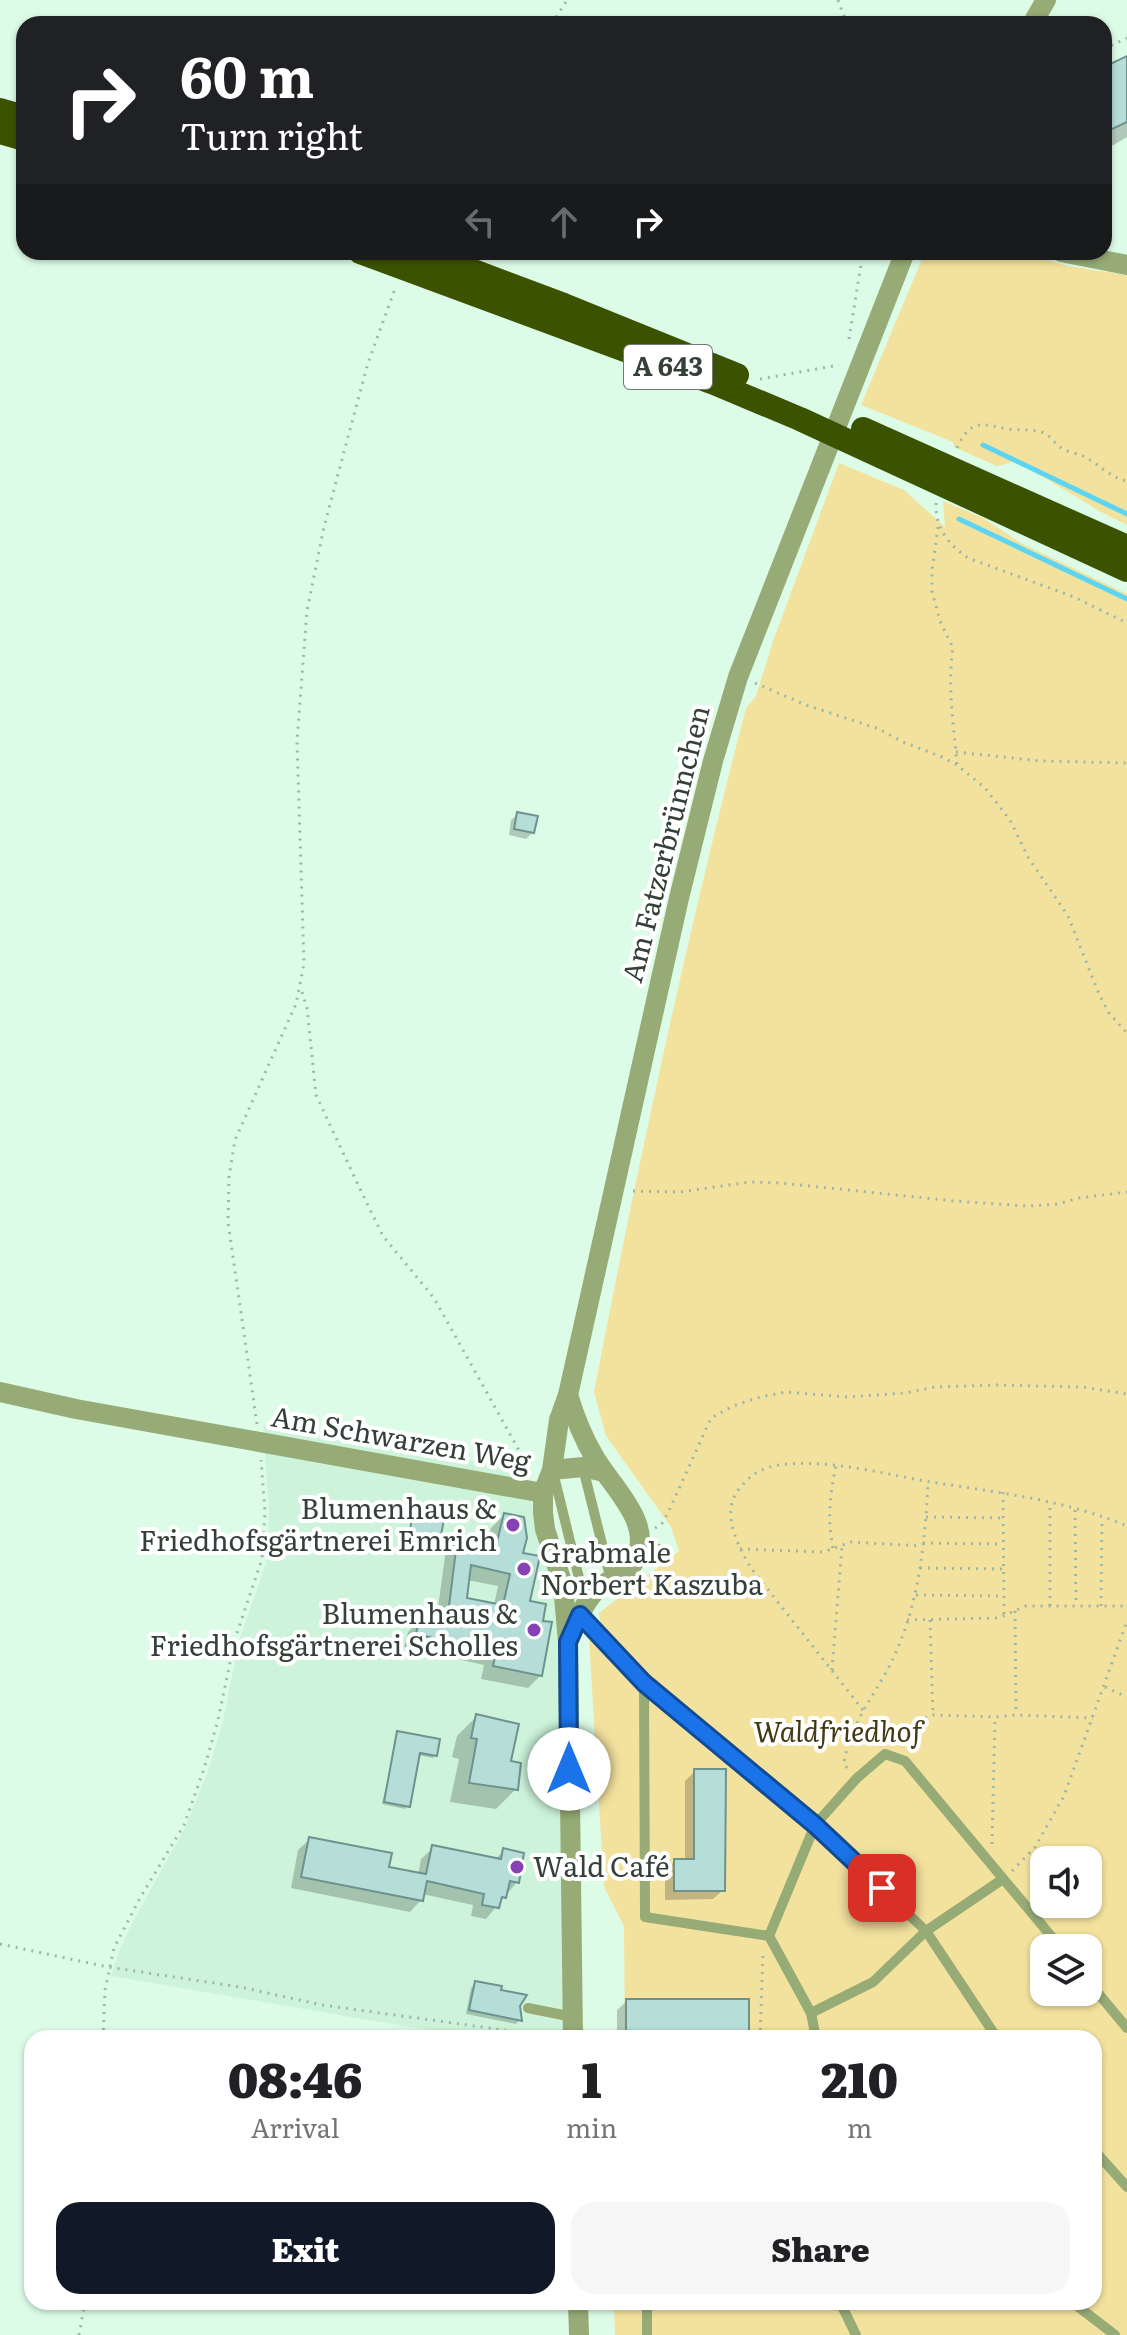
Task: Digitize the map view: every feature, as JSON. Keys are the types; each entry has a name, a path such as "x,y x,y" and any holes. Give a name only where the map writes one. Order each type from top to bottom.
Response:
{"highway":[{"name":"A 643","path":"382,260 714,383 1127,547"},
{"name":"A 643","path":"444,260 772,389 975,488 1127,570"}],"street":[{"name":"Am Fatzerbrünnchen","path":"543,1493 552,1470 559,1420 568,1395 679,898 713,761 738,677 902,260"},
{"path":"1102,260 1127,265"},
{"name":"Am Schwarzen Weg","path":"0,1392 543,1493 545,1529 573,1608 568,1642 573,2030"},
{"path":"568,1395 585,1440 646,1535 629,1569 573,1608"},
{"path":"552,1470 583,1467 604,1472"},
{"path":"559,1569 580,1582 606,1584"},
{"path":"578,2310 579,2335"}],"lane":[{"path":"585,1440 583,1467 606,1584"},
{"path":"552,1470 580,1582"},
{"path":"646,1535 665,1552"},
{"path":"573,1608 644,1683 815,1825 926,1931 992,2030"},
{"path":"644,1683 645,1917 766,1937 811,2013 814,2030"},
{"path":"766,1937 815,1825 857,1778 885,1754 905,1761 1049,1934"},
{"path":"811,2013 873,1982 926,1931 1003,1879"},
{"path":"1102,1998 1127,2028"},
{"path":"528,2008 573,2017"},
{"path":"1102,2159 1127,2187"},
{"path":"647,2310 647,2335"},
{"path":"844,2310 856,2335"},
{"path":"1082,2310 1115,2335"}],"path":[{"path":"847,349 862,260"},
{"path":"104,2030 108,1967 114,1948 184,1825 204,1769 225,1694 235,1639 262,1559 265,1512 259,1442 228,1222 228,1187 235,1140 301,989 304,964 297,741 307,611 324,527 368,363 397,283"},
{"path":"956,451 968,431 985,423 1010,430 1046,434 1061,449 1087,458 1112,477 1127,481"},
{"path":"936,500 938,527 931,581 940,621 953,648 950,690 957,765"},
{"path":"938,527 955,549 968,558 1074,597 1127,623"},
{"path":"738,677 806,705 845,715 879,729 957,765 985,788 1010,820 1028,857 1068,916 1099,994 1109,1013 1127,1033"},
{"path":"956,752 1041,761 1127,763"},
{"path":"301,989 307,1008 316,1095 372,1213 394,1251 434,1298 543,1493"},
{"path":"614,1187 629,1191 680,1192 750,1182 781,1183 1028,1206 1127,1192"},
{"path":"646,1535 661,1525 668,1513 711,1418 760,1397 786,1392 847,1397 905,1393 935,1387 998,1385 1082,1387 1127,1394"},
{"path":"863,1710 751,1568 740,1549 730,1516 736,1493 753,1474 781,1464 836,1466 1003,1492 1075,1508 1127,1526"},
{"path":"833,1548 829,1531 831,1487 836,1466"},
{"path":"857,1778 844,1764 845,1753 863,1710 891,1662 916,1595 928,1482"},
{"path":"1003,1492 1004,1616"},
{"path":"1050,1502 1050,1606"},
{"path":"1075,1508 1076,1606"},
{"path":"1101,1606 1102,1516"},
{"path":"926,1517 1003,1518"},
{"path":"740,1549 823,1552 851,1542 1003,1544"},
{"path":"832,1670 842,1545"},
{"path":"920,1568 1003,1569"},
{"path":"916,1595 1004,1596"},
{"path":"907,1620 980,1620 1004,1616 1026,1606 1127,1606"},
{"path":"1015,1610 1016,1715"},
{"path":"930,1620 933,1715"},
{"path":"1003,1879 1035,1847 1064,1796 1127,1621"},
{"path":"1105,1687 1127,1697"},
{"path":"885,1754 916,1721 933,1715 1093,1718"},
{"path":"991,1864 995,1717"},
{"path":"760,2030 766,1937"},
{"path":"0,1944 108,1967 240,1987 322,2005 502,2030"},
{"path":"79,2335 84,2310"}],"shaded area":[{"path":"263,1425 493,1464 518,1455 549,1565 558,1613 566,2030 427,2030 111,1976 132,1923 186,1826 208,1771 223,1721 239,1641 267,1560 269,1512"}],"green space":[{"path":"922,260 1047,260 1127,275 1127,525 1017,461 997,466 954,447 953,442 861,405"},
{"name":"Waldfriedhof","path":"839,463 904,490 945,527 943,501 983,518 1021,543 1127,594 1127,2335 615,2335 614,2310 1102,2310 1102,2030 625,2030 624,1926 604,1887 589,1639 601,1626 599,1613 679,1551 671,1527 606,1436 594,1392 684,964 746,708 756,696 773,641"}],"building":[{"path":"1127,56 1127,122 1112,129 1112,63"},
{"path":"517,812 538,816 534,833 514,829"},
{"path":"413,1513 444,1519 440,1541 409,1535"},
{"path":"504,1513 524,1517 527,1538 523,1553 540,1556 530,1601 546,1604 543,1621 552,1622 542,1676 493,1666 496,1652 416,1634 420,1616 447,1622 458,1534 497,1542","holes":["471,1565 510,1574 503,1605 467,1598"]},
{"path":"476,1714 519,1724 511,1761 521,1763 518,1790 469,1783 477,1739 471,1738"},
{"path":"397,1731 440,1739 437,1756 420,1753 410,1807 384,1802"},
{"path":"694,1769 726,1769 725,1891 674,1891 674,1859 694,1859"},
{"path":"309,1837 392,1853 389,1867 426,1874 432,1845 501,1859 503,1848 524,1853 519,1883 510,1881 506,1898 502,1897 499,1908 482,1905 484,1894 427,1881 423,1901 301,1877"},
{"path":"475,1981 527,1995 520,2006 522,2021 469,2010"},
{"path":"626,1999 749,1999 749,2030 626,2030"}],"waterway":[{"path":"983,445 1127,514"},
{"path":"959,519 1127,599"}],"place":[{"name":"Blumenhaus & Friedhofsgärtnerei Emrich","path":"513,1525"},
{"name":"Grabmale Norbert Kaszuba","path":"524,1569"},
{"name":"Blumenhaus & Friedhofsgärtnerei Scholles","path":"534,1630"},
{"name":"Wald Café","path":"517,1867"}],"route":[{"path":"569,1769 568,1642 580,1615 644,1683 815,1825 882,1888"}]}
